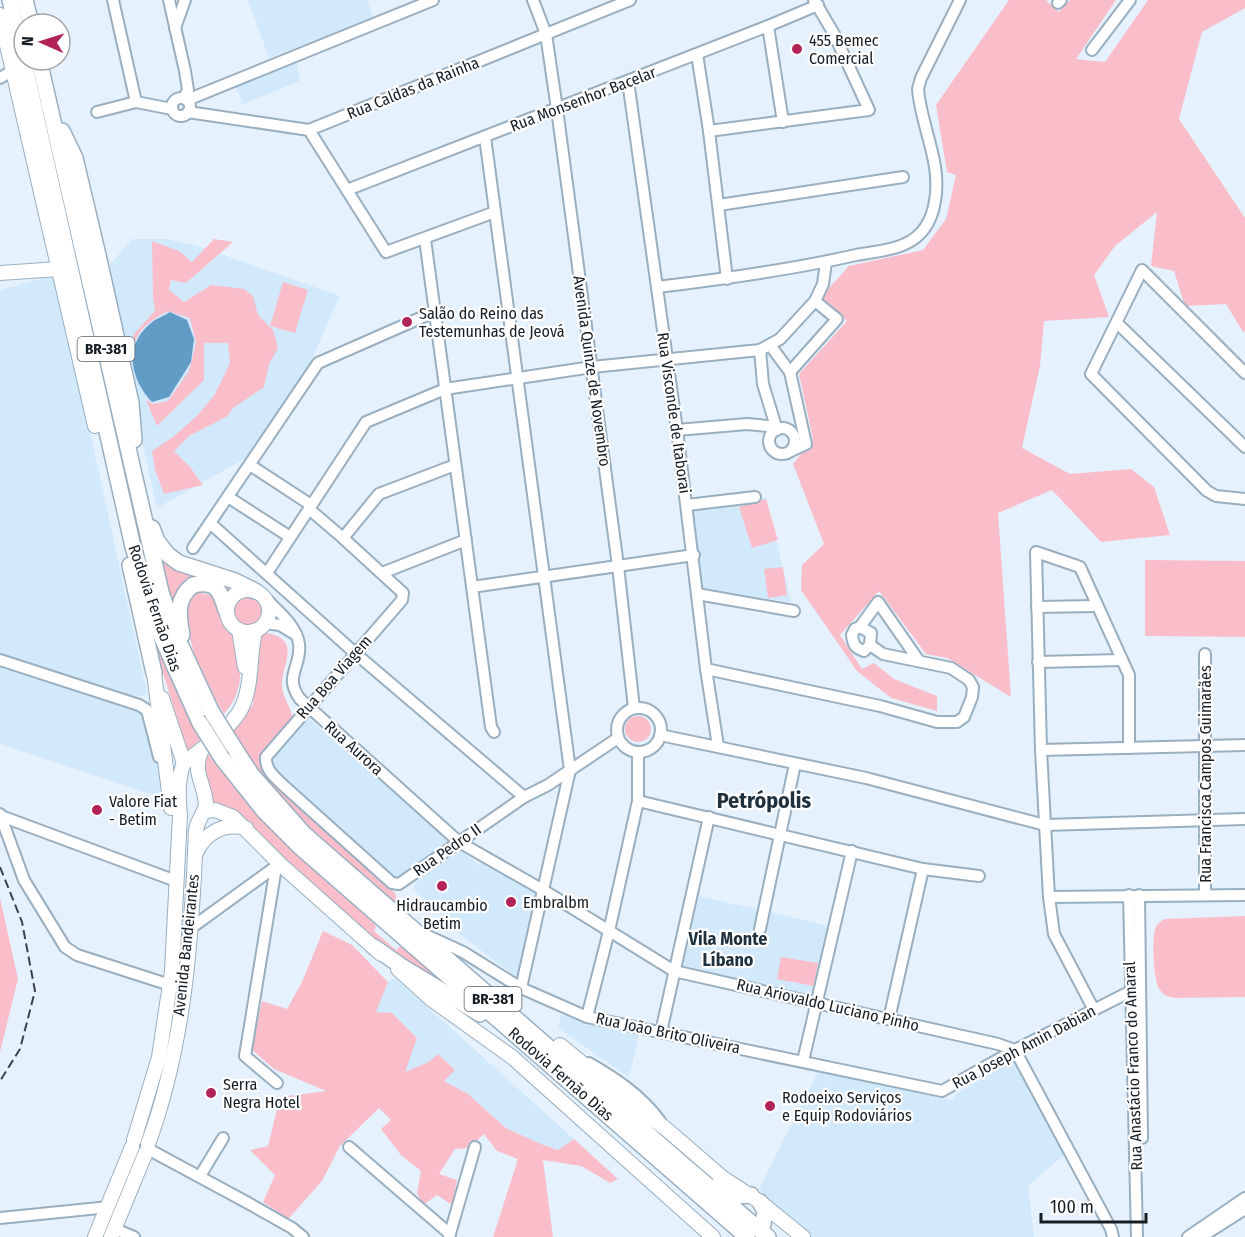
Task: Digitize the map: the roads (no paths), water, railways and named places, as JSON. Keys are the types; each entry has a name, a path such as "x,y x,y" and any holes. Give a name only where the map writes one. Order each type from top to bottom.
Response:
{"highway":[{"name":"Rodovia Fernão Dias","path":"10,0 133,547 162,638 200,723 222,758 265,812 299,846 747,1237"},
{"name":"Rodovia Fernão Dias","path":"42,72 52,114 75,158 98,255 131,403 134,433 132,467 161,592 174,631 211,711 251,774 304,834 687,1168 766,1231"},
{"name":"BR-381","path":"95,426 120,486"},
{"path":"120,486 127,553 154,673"},
{"path":"137,488 157,541 168,555 178,563 235,581 260,594"},
{"name":"BR-381","path":"188,664 180,627 181,597 193,585 208,584 222,593 226,610"},
{"name":"BR-381","path":"374,947 483,1016 539,1055"},
{"name":"BR-381","path":"536,1036 560,1046"},
{"path":"687,1168 749,1197 765,1210 766,1231"},
{"path":"749,1197 750,1208 766,1231 778,1237"}],"main road":[{"name":"BR-381","path":"0,18 6,75 59,269 95,426"},
{"path":"0,273 59,269"},
{"path":"184,763 233,720 242,708 247,686 260,627 269,610 260,594 242,590 231,597 226,610 230,622 239,630 247,686"},
{"path":"239,630 260,627"},
{"path":"154,673 170,793 176,881 193,890"},
{"name":"Rodovia Fernão Dias","path":"154,673 184,763"},
{"name":"Avenida Bandeirantes","path":"113,1233 148,1148 173,1052 182,1003 191,928 195,858 201,815 206,798 197,768 202,749"},
{"name":"Avenida Bandeirantes","path":"95,1237 133,1143 159,1057 170,984 180,780 184,763"},
{"name":"Rodovia Fernão Dias","path":"180,815 188,822 201,815 224,812 246,828 278,865 431,999 512,1057 713,1237"},
{"path":"195,858 201,843 214,831 230,826 246,828"},
{"name":"Rodovia Fernão Dias","path":"560,1046 628,1101 666,1128 723,1178 804,1237"},
{"path":"133,1143 142,1138 148,1148"}],"street":[{"path":"114,0 136,102"},
{"path":"169,0 188,86 185,99"},
{"path":"175,28 185,0"},
{"path":"433,0 185,99 175,99 172,109 180,116 188,112 309,130 386,252 495,212"},
{"name":"Avenida Quinze de Novembro","path":"533,0 546,34 557,109 618,566 634,708"},
{"name":"Rua Caldas da Rainha","path":"309,130 630,0"},
{"path":"657,287 727,279 826,262 905,245 923,232 930,220 935,203 938,180 918,89 921,78 960,0"},
{"path":"1092,50 1131,0"},
{"path":"710,131 869,110 834,34 816,2"},
{"name":"Rua Monsenhor Bacelar","path":"347,190 768,26 816,2"},
{"path":"768,26 783,122"},
{"path":"697,54 710,131 727,279"},
{"name":"Rua Visconde de Itaborai","path":"628,81 694,555 706,669 718,746"},
{"path":"185,99 190,107 188,112"},
{"path":"97,112 136,102 172,109"},
{"path":"486,136 570,770 521,988"},
{"path":"719,205 903,177"},
{"path":"425,239 491,727 494,732"},
{"path":"267,573 366,422 444,389 592,367 765,347 780,339 815,301 823,284 826,262"},
{"path":"1244,371 1142,270 1091,374 1207,491 1216,496 1245,500"},
{"path":"790,372 837,319 815,301"},
{"path":"193,548 318,363 434,312"},
{"path":"1117,323 1245,447"},
{"path":"765,347 790,372 806,444 783,454 772,449 770,438 776,430"},
{"path":"765,347 763,384 776,430"},
{"path":"677,430 747,424 768,426 776,430 787,429 793,435 795,443 791,451"},
{"path":"250,465 310,507 382,573 465,540"},
{"path":"343,538 379,494 455,465"},
{"path":"228,497 290,537"},
{"path":"687,505 755,497"},
{"path":"210,523 355,653 524,797"},
{"path":"1094,1010 1054,934 1048,897 1041,750 1036,552 1080,567 1129,675 1129,748"},
{"path":"472,587 694,555"},
{"name":"Rua Boa Viagem","path":"265,763 266,757 308,706 402,600 403,593 382,573"},
{"path":"260,594 284,617 297,636"},
{"path":"697,594 794,611"},
{"path":"860,627 871,633 870,645 864,651 856,648 852,635 878,602 919,661"},
{"path":"1037,608 1097,606"},
{"path":"260,627 280,625 297,636"},
{"name":"Rua Aurora","path":"297,636 299,655 291,683 294,691 459,842"},
{"path":"706,669 880,706 937,722 957,722 964,717 970,706 973,687 969,680 951,668 883,654 870,645"},
{"name":"Rua Francisca Campos Guimarães","path":"1205,654 1205,894"},
{"path":"0,660 140,705 147,710 170,793"},
{"path":"1038,662 1122,660"},
{"path":"634,708 641,708 654,714 660,727 660,735 652,747 638,752 626,748 618,738 618,723 621,716 634,708"},
{"path":"660,735 910,789 1046,825 1245,819"},
{"name":"Rua Pedro II","path":"265,763 268,770 284,786 392,883 399,884 524,797 618,738"},
{"path":"1041,750 1245,745"},
{"path":"587,1017 638,801 638,752"},
{"path":"760,929 795,764"},
{"path":"638,801 923,869 979,876"},
{"path":"0,815 176,881"},
{"path":"0,815 24,880 65,947 77,954 170,984"},
{"path":"661,1032 709,817"},
{"name":"Rua Ariovaldo Luciano Pinho","path":"459,842 543,890 674,971 1016,1050"},
{"path":"804,1061 852,851"},
{"path":"191,928 278,865"},
{"path":"277,1083 245,1056 278,865"},
{"path":"889,1019 923,869"},
{"name":"Rua Anastácio Franco do Amaral","path":"1134,895 1137,1237"},
{"path":"1048,897 1245,895"},
{"name":"Rua João Brito Oliveira","path":"412,928 463,952 521,988 587,1017 942,1091"},
{"name":"Rua Anastácio Franco do Amaral","path":"1135,990 1144,1237"},
{"name":"Rua Joseph Amin Dabian","path":"942,1091 1016,1050 1135,990"},
{"path":"1016,1050 1111,1229 1113,1237"},
{"path":"200,1176 223,1138"},
{"path":"349,1147 450,1235 475,1147"},
{"path":"148,1148 303,1237"},
{"path":"1188,1237 1245,1198"},
{"path":"0,1218 109,1207"},
{"path":"1201,1237 1245,1209"},
{"path":"113,1233 134,1237"}],"water":[{"path":"170,312 187,320 194,339 191,362 169,397 152,402 139,384 133,363 133,353 141,333 152,322"}],"railway":[{"path":"0,867 22,922 35,991 20,1049 0,1081"}],"place":[{"name":"455 Bemec Comercial","path":"797,49"},
{"name":"Salão do Reino das Testemunhas de Jeová","path":"407,322"},
{"name":"Valore Fiat - Betim","path":"97,810"},
{"name":"Hidraucambio Betim","path":"442,886"},
{"name":"Embralbm","path":"511,902"},
{"name":"Serra Negra Hotel","path":"211,1093"},
{"name":"Rodoeixo Serviços e Equip Rodoviários","path":"770,1106"}],"district":[{"name":"Petrópolis","path":"764,800"},
{"name":"Vila Monte Líbano","path":"728,949"}]}
